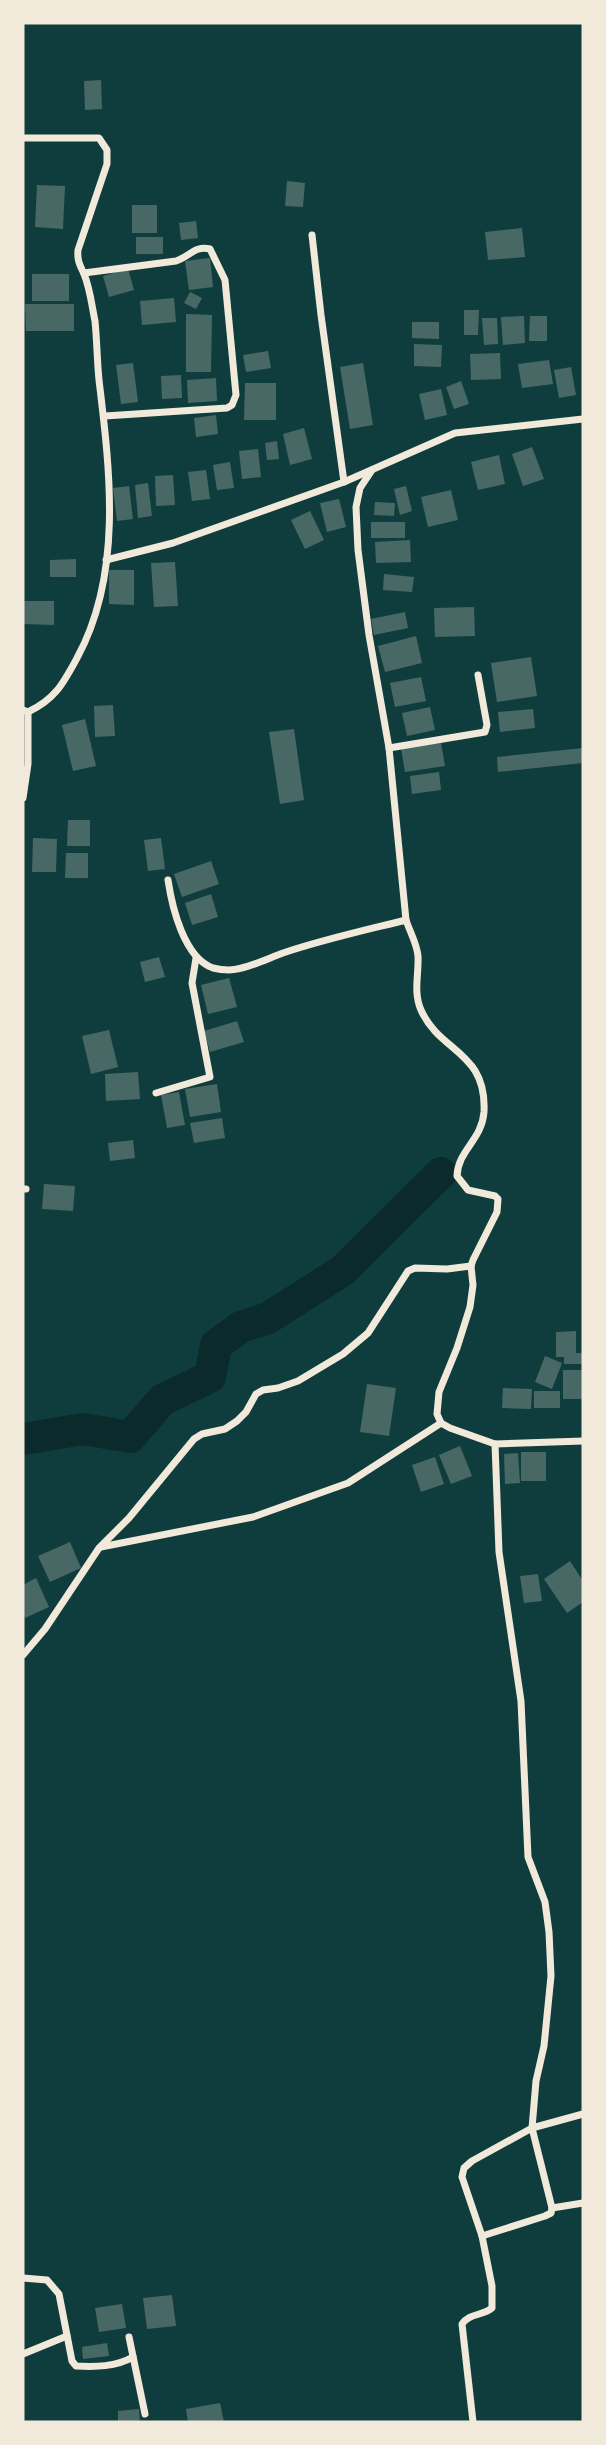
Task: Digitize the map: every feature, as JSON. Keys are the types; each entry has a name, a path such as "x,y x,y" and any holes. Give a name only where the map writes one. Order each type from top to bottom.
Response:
{"street":[{"path":"23,138 99,138 107,150 107,164 78,250 79,266 84,273 94,318 110,490 106,560 97,608 85,644 65,680 46,703 25,711 28,764 23,798"},
{"path":"312,235 344,482"},
{"path":"84,273 176,261 183,259 193,250 205,248 210,249 225,280 236,395 232,405 227,408 105,416"},
{"path":"106,560 173,543 344,482 455,433 583,419"},
{"path":"373,468 360,488 356,507 358,550 369,635 389,748 406,920 417,949 416,989 420,1008 427,1021 473,1066 482,1086 484,1112 479,1133 461,1157 457,1176 468,1190 495,1196 499,1204 495,1219 471,1266 473,1285 466,1322 439,1392 437,1414 441,1423 495,1444 583,1441"},
{"path":"389,748 485,733 487,725 478,675"},
{"path":"168,880 171,900 196,958 213,968 230,970 338,937 406,920"},
{"path":"156,1093 210,1077 193,991 192,972 196,958"},
{"path":"23,1655 52,1620 99,1548 129,1518 194,1439 202,1434 225,1429 246,1412 256,1394 311,1375 342,1354 368,1333 408,1271 415,1268 447,1269 471,1266"},
{"path":"99,1548 253,1517 348,1483 441,1423"},
{"path":"482,2236 545,2216 551,2213 552,2208 532,2128 551,1976 549,1933 545,1902 528,1857 521,1702 499,1552 495,1444"},
{"path":"472,2422 462,2324 469,2317 487,2312 494,2302 482,2236 462,2177 464,2168 532,2128 583,2114"},
{"path":"552,2208 583,2203"},
{"path":"23,2278 47,2280 59,2294 66,2336 72,2361 76,2366 108,2366 133,2357"},
{"path":"23,2354 66,2336"},
{"path":"129,2337 145,2414"}],"building":[{"path":"101,80 102,109 85,110 84,81"},
{"path":"287,181 305,183 303,207 285,206"},
{"path":"37,185 65,186 63,229 35,227"},
{"path":"132,205 157,205 157,233 132,233"},
{"path":"196,221 198,238 181,240 179,223"},
{"path":"522,228 525,257 488,260 485,232"},
{"path":"136,237 163,237 163,254 136,254"},
{"path":"210,258 213,287 189,290 185,261"},
{"path":"128,269 134,290 109,297 103,276"},
{"path":"32,274 69,274 69,301 32,301"},
{"path":"190,292 202,298 196,309 184,303"},
{"path":"174,298 176,322 142,325 140,301"},
{"path":"25,304 74,304 74,331 26,331"},
{"path":"464,310 479,310 478,335 464,335"},
{"path":"186,314 212,315 211,372 186,372"},
{"path":"524,316 525,343 503,345 501,317"},
{"path":"530,316 547,316 547,341 529,341"},
{"path":"482,318 497,318 498,344 484,345"},
{"path":"412,322 439,322 439,339 412,338"},
{"path":"414,344 442,345 441,367 414,366"},
{"path":"268,351 271,368 246,372 243,355"},
{"path":"500,353 501,379 471,380 470,354"},
{"path":"549,360 553,384 522,388 518,364"},
{"path":"133,363 138,402 121,404 116,365"},
{"path":"363,363 373,425 350,429 340,367"},
{"path":"571,367 576,395 559,398 554,370"},
{"path":"181,375 182,398 162,399 161,376"},
{"path":"216,378 217,401 188,403 187,380"},
{"path":"461,381 469,404 454,409 446,387"},
{"path":"245,383 276,383 276,420 244,420"},
{"path":"441,389 447,415 425,420 419,394"},
{"path":"216,415 218,434 196,437 194,418"},
{"path":"304,428 312,459 290,465 283,434"},
{"path":"277,441 279,459 267,460 265,443"},
{"path":"532,447 544,479 523,486 512,454"},
{"path":"258,449 261,477 242,479 239,451"},
{"path":"499,455 505,484 478,490 471,462"},
{"path":"230,462 234,488 217,490 213,465"},
{"path":"206,470 210,499 192,501 188,472"},
{"path":"173,475 175,505 156,506 155,476"},
{"path":"148,483 152,516 138,518 135,485"},
{"path":"129,486 133,519 117,521 113,488"},
{"path":"406,486 412,511 400,515 394,489"},
{"path":"451,490 458,520 428,527 421,497"},
{"path":"339,499 346,527 327,532 320,503"},
{"path":"375,502 395,503 394,516 374,515"},
{"path":"310,511 324,540 305,549 291,520"},
{"path":"371,522 405,522 405,538 371,538"},
{"path":"410,540 411,562 376,563 375,542"},
{"path":"76,559 76,577 50,577 50,560"},
{"path":"175,562 178,606 154,607 151,563"},
{"path":"109,570 134,570 134,605 109,604"},
{"path":"384,574 414,577 412,592 383,590"},
{"path":"23,601 54,601 54,625 23,624"},
{"path":"474,607 475,636 435,637 434,608"},
{"path":"405,612 408,628 374,635 371,619"},
{"path":"416,636 422,663 385,672 378,646"},
{"path":"531,657 537,696 497,702 491,663"},
{"path":"421,677 426,701 395,707 390,683"},
{"path":"113,705 115,736 95,737 94,706"},
{"path":"430,707 435,730 407,736 402,713"},
{"path":"533,709 535,728 500,732 498,712"},
{"path":"85,719 96,766 73,771 62,725"},
{"path":"294,729 304,800 280,804 269,732"},
{"path":"441,743 445,766 405,772 401,748"},
{"path":"583,748 583,763 498,772 497,757"},
{"path":"439,772 441,790 412,794 410,776"},
{"path":"68,820 90,820 90,846 67,846"},
{"path":"33,838 57,839 56,872 32,872"},
{"path":"161,838 165,869 148,871 144,840"},
{"path":"66,853 88,853 88,878 65,878"},
{"path":"211,861 219,884 182,897 174,874"},
{"path":"211,894 218,917 192,925 185,903"},
{"path":"159,957 165,977 145,982 140,962"},
{"path":"229,978 237,1007 208,1014 201,985"},
{"path":"237,1021 244,1042 210,1052 204,1031"},
{"path":"109,1030 118,1067 91,1074 82,1036"},
{"path":"138,1072 140,1099 106,1101 105,1074"},
{"path":"217,1084 221,1112 190,1117 185,1089"},
{"path":"179,1092 185,1125 167,1128 161,1095"},
{"path":"222,1118 225,1138 194,1143 190,1123"},
{"path":"133,1140 135,1158 110,1161 108,1143"},
{"path":"44,1184 75,1186 73,1211 42,1209"},
{"path":"576,1331 576,1353 583,1353 583,1364 564,1364 564,1357 556,1357 556,1332"},
{"path":"545,1356 562,1363 552,1389 535,1382"},
{"path":"563,1370 583,1370 583,1399 563,1399"},
{"path":"367,1384 396,1388 389,1436 360,1432"},
{"path":"503,1388 532,1389 531,1409 502,1408"},
{"path":"534,1391 560,1391 560,1408 534,1408"},
{"path":"460,1446 472,1476 451,1484 439,1455"},
{"path":"521,1452 546,1452 546,1481 521,1481"},
{"path":"518,1453 520,1483 505,1484 504,1454"},
{"path":"435,1457 444,1484 421,1492 412,1465"},
{"path":"70,1542 81,1568 50,1582 38,1556"},
{"path":"570,1561 583,1581 583,1602 567,1613 544,1579"},
{"path":"538,1574 542,1601 524,1603 520,1576"},
{"path":"36,1578 49,1607 25,1618 23,1585"},
{"path":"172,2295 176,2326 147,2329 143,2298"},
{"path":"122,2304 126,2328 99,2332 95,2308"},
{"path":"107,2343 109,2356 83,2359 82,2347"},
{"path":"220,2403 224,2422 188,2422 186,2409"},
{"path":"139,2409 140,2422 118,2422 118,2411"}],"waterway":[{"path":"23,1439 83,1429 130,1437 162,1400 210,1377 216,1345 241,1327 268,1318 342,1271 441,1173"}]}
